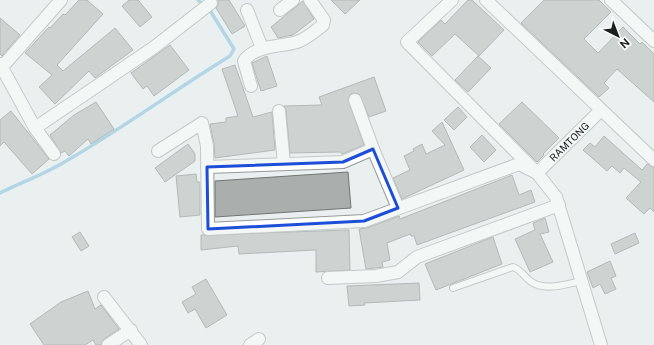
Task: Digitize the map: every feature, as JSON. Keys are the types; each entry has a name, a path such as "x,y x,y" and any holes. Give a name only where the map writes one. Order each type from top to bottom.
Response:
{"street":[{"path":"54,154 35,128 1,65 61,0"},
{"path":"280,10 293,0"},
{"path":"251,86 244,61 246,58 262,48 297,42 304,39 323,25 324,20 310,0"},
{"path":"452,0 407,42 537,173 556,197 601,345"},
{"path":"486,0 654,160"},
{"path":"611,0 654,41"},
{"path":"35,128 153,48 211,3"},
{"path":"247,10 262,48"},
{"path":"355,100 373,149 398,208"},
{"name":"RAMTONG","path":"537,173 601,110"},
{"path":"279,111 284,164"},
{"path":"158,151 202,124 207,146 208,229 364,221 519,164 537,173"},
{"path":"207,167 343,162 373,149"},
{"path":"328,278 376,276 398,272 417,258 559,205"},
{"path":"104,297 131,330 141,345"},
{"path":"108,345 131,330"}],"lane":[{"path":"454,288 513,267 532,282 542,286 552,286 582,281"}],"highlighted area":[{"path":"373,149 398,208 364,221 208,229 207,167 343,162"}],"building":[{"path":"79,0 87,0 103,14 57,65 63,71 115,28 133,50 95,78 89,71 55,104 39,87 52,75 25,53 49,27 50,28 63,14 65,15"},
{"path":"129,0 138,0 152,17 140,27 122,6"},
{"path":"218,0 229,0 245,26 232,34 216,8 218,5"},
{"path":"331,0 360,0 345,14"},
{"path":"468,0 472,0 504,30 479,56 455,34 432,56 418,42 441,20 445,24"},
{"path":"544,0 599,0 611,12 584,39 598,53 623,27 640,44 642,42 654,54 654,102 617,69 604,83 609,88 599,97 521,23"},
{"path":"303,1 314,19 293,35 278,38 271,27"},
{"path":"0,18 20,35 2,56 0,54"},
{"path":"170,45 189,70 154,96 147,86 143,89 131,73"},
{"path":"267,56 277,86 261,91 252,63"},
{"path":"478,56 491,68 468,92 455,80"},
{"path":"235,65 253,117 272,112 275,150 215,158 210,124 226,122 226,118 238,116 222,69"},
{"path":"374,77 386,111 369,117 359,94 352,93 348,99 364,145 342,154 340,152 290,153 286,110 284,106 322,105 319,97"},
{"path":"96,102 114,129 91,144 88,139 69,156 65,151 61,153 50,135 74,115"},
{"path":"522,102 559,138 537,162 499,124"},
{"path":"458,107 467,117 454,130 444,120"},
{"path":"11,111 49,159 32,174 4,142 0,146 0,120"},
{"path":"442,122 464,170 402,199 393,178 410,170 404,156 414,151 413,149 422,144 426,154 445,145 432,131"},
{"path":"482,135 496,150 484,162 470,147"},
{"path":"604,136 642,170 647,164 654,167 654,212 650,208 644,214 626,198 641,182 624,168 620,173 612,166 607,171 583,150 590,143 595,147"},
{"path":"188,144 195,154 195,161 165,182 155,168"},
{"path":"348,172 351,208 215,217 215,181"},
{"path":"196,174 197,182 200,182 200,215 180,217 176,176"},
{"path":"512,175 519,195 531,190 535,202 417,245 414,236 411,236 410,234 387,243 390,260 382,262 383,267 366,269 359,229 367,228 399,216 400,219"},
{"path":"545,218 549,232 540,234 553,262 530,272 515,239 535,230 533,223"},
{"path":"349,230 350,270 316,272 316,250 239,254 238,246 201,250 201,235"},
{"path":"80,232 89,246 81,251 72,237"},
{"path":"635,233 639,243 615,254 611,244"},
{"path":"493,237 502,264 436,290 425,264"},
{"path":"610,261 616,276 611,278 616,289 605,294 600,284 593,288 587,272"},
{"path":"206,279 227,315 206,328 195,309 188,313 182,302 196,294 192,287"},
{"path":"419,283 420,300 364,303 365,305 349,306 347,286"},
{"path":"88,291 95,309 101,305 119,329 104,339 101,345 96,345 93,340 85,345 44,345 30,324 61,302"}],"waterway":[{"path":"0,193 54,168 83,151 230,56 234,49 211,12 198,0"}]}
